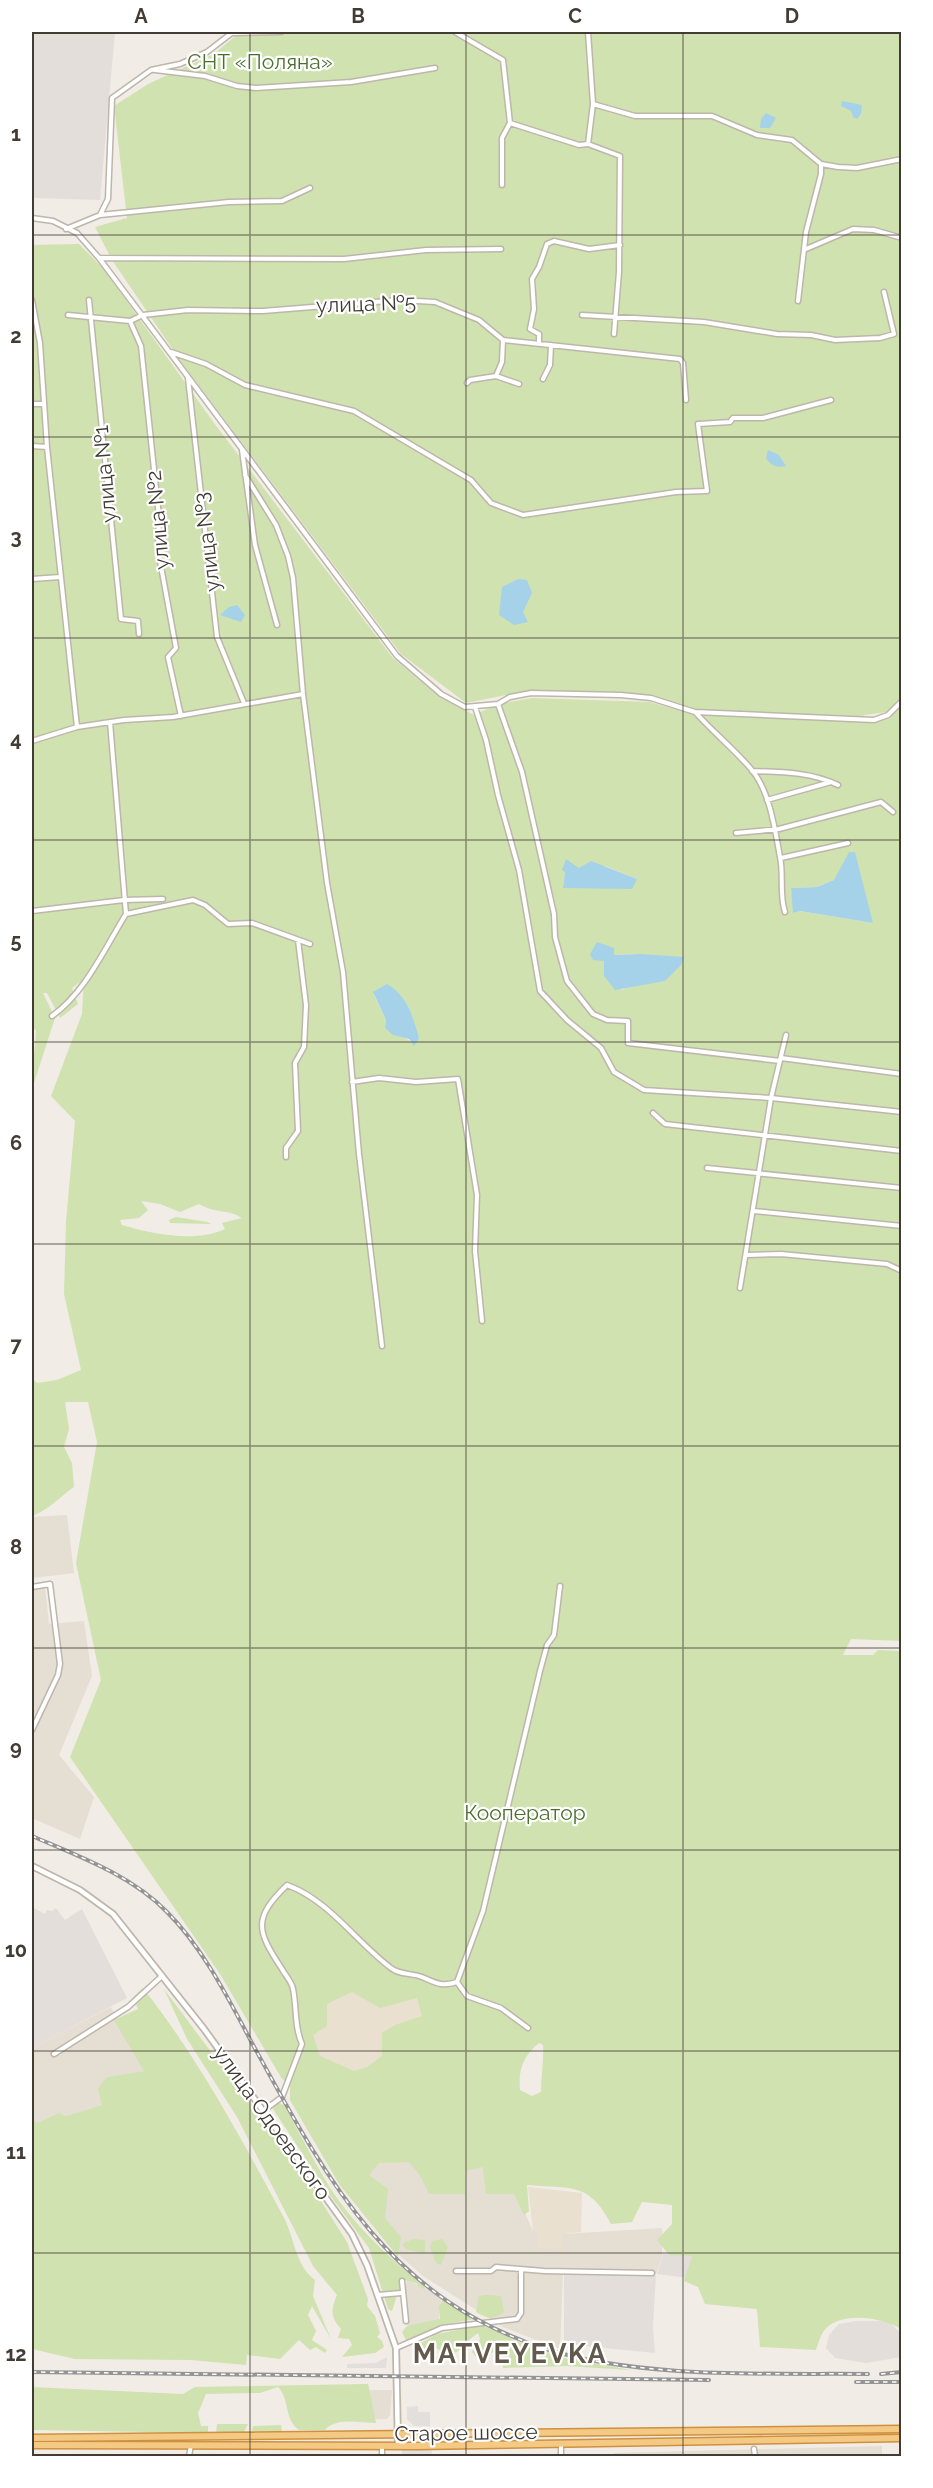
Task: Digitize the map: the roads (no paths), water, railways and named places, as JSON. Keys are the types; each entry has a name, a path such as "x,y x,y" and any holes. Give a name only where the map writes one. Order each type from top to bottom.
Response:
{"highway":[{"name":"Старое шоссе","path":"32,2438 902,2429"},
{"path":"560,2432 561,2444"},
{"name":"Старое шоссе","path":"32,2445 398,2446 902,2438"}],"street":[{"path":"100,215 108,199 112,98 151,70 180,63 207,52 232,32 281,32"},
{"path":"455,32 503,60 510,123 502,138 502,184"},
{"path":"588,32 593,104 588,144"},
{"path":"151,70 205,76 237,86 256,88 351,82 435,68"},
{"path":"593,104 635,116 712,116 757,135 792,140 821,164 857,168 902,159"},
{"path":"510,123 579,145 588,144 620,156 620,245 614,334"},
{"path":"798,301 806,249 806,232 821,174 821,164"},
{"path":"65,229 100,215 229,202 282,201 310,188"},
{"path":"32,218 53,221 77,233 99,258 397,656 441,694 465,707 498,704 510,697 531,693 621,695 651,698 695,712 874,720 888,715 902,701"},
{"path":"806,249 854,229 873,230 902,238"},
{"path":"538,343 539,334 530,329 534,309 532,279 547,244 554,242 589,249 620,245"},
{"path":"99,258 344,259 426,250 501,249"},
{"path":"582,315 704,321 777,334 811,335 835,340 880,338 894,334 884,292"},
{"path":"32,300 32,313 40,343 47,447 77,727"},
{"name":"улица №1","path":"89,300 108,516 121,619 138,621 139,634"},
{"name":"улица №5","path":"142,315 188,310 263,311 400,300 435,302 479,320 503,340"},
{"path":"68,315 91,315 130,321 142,315"},
{"name":"улица №2","path":"130,321 141,346 159,518 158,550 176,648 168,657 181,716"},
{"path":"496,376 502,363 503,340 680,359 683,363 686,400"},
{"path":"543,380 550,365 551,345"},
{"path":"170,352 206,364 245,386 354,411 471,480 491,503 523,515 683,492 707,491 698,424 730,423 733,418 763,417 831,400"},
{"name":"улица №3","path":"188,376 217,637 244,703"},
{"path":"467,383 470,380 496,376 519,384"},
{"path":"32,404 44,404"},
{"path":"32,446 47,447"},
{"path":"242,449 255,545 277,625"},
{"path":"245,475 276,525 288,556 299,626 303,694 327,883 343,972 352,1082 382,1346"},
{"path":"32,579 60,577"},
{"path":"32,741 77,727 181,716 303,694"},
{"path":"498,704 522,772 554,914 555,937 567,981 593,1014 607,1020 628,1021 628,1043 902,1074"},
{"path":"474,707 486,740 498,795 519,870 540,991 567,1020 601,1048 614,1072 644,1090 771,1098 902,1112"},
{"path":"695,712 752,771 767,800 781,858 784,889 782,904 785,912"},
{"path":"52,1016 67,1006 126,914 110,722"},
{"path":"752,771 788,772 838,785"},
{"path":"767,800 832,782"},
{"path":"736,833 773,829 881,802 893,812"},
{"path":"781,858 848,843"},
{"path":"32,911 124,900 164,899"},
{"path":"126,914 193,900 205,905 228,924 252,923 310,944"},
{"path":"286,1157 285,1148 298,1131 296,1063 304,1047 306,1005 298,939"},
{"path":"740,1288 771,1098 786,1035"},
{"path":"352,1082 379,1078 416,1082 458,1079 477,1196 475,1251 482,1321"},
{"path":"653,1113 665,1124 902,1151"},
{"path":"707,1168 902,1188"},
{"path":"754,1211 902,1226"},
{"path":"747,1256 781,1254 887,1264 902,1271"},
{"path":"32,1587 50,1584 60,1664 58,1675 32,1730"},
{"path":"457,1982 483,1911 543,1660 547,1645 554,1635 560,1586"},
{"name":"улица Одоевского","path":"32,1866 105,1906 162,1976 352,2234 378,2295 396,2348 398,2446"},
{"path":"263,2111 282,2097 302,2044 296,2032 293,1987 265,1943 263,1931 265,1907 287,1885 305,1892 318,1902 393,1970 439,1985 457,1982"},
{"path":"54,2054 128,2007 162,1976"},
{"path":"457,1982 467,1996 501,2008 528,2028"},
{"path":"456,2271 491,2271 496,2267 521,2270 652,2273"},
{"path":"396,2348 442,2328 518,2319 521,2313 521,2270"},
{"path":"402,2282 401,2293 406,2321"},
{"path":"378,2295 401,2293"},
{"path":"189,2457 191,2444"},
{"path":"561,2444 561,2457"},
{"path":"382,2446 382,2457"},
{"path":"754,2449 755,2457"}],"water":[{"path":"842,101 862,105 861,114 857,119 853,117 851,111 841,106"},
{"path":"766,113 776,118 770,128 760,128 761,119"},
{"path":"768,450 779,455 786,466 772,465 766,458"},
{"path":"518,579 527,580 532,593 523,612 528,622 514,625 499,615 502,587"},
{"path":"237,605 245,615 241,622 220,615 229,607"},
{"path":"849,852 855,852 873,923 800,911 793,913 791,888 817,887 834,880"},
{"path":"566,859 579,868 591,861 637,879 632,889 563,888 565,872 562,870"},
{"path":"597,942 614,948 614,955 684,957 681,965 665,981 615,990 604,976 604,961 593,960 590,954"},
{"path":"387,984 400,994 412,1015 419,1038 414,1046 409,1039 393,1035 385,1028 386,1020 373,992"}],"railway":[{"path":"32,1836 121,1877 153,1899 180,1926 214,1974 279,2093 336,2186 368,2228 403,2265 444,2299 491,2327 546,2349 583,2359 664,2370 747,2374 868,2374"},
{"path":"32,2372 709,2380"},
{"path":"881,2374 902,2372"},
{"path":"856,2382 902,2382"}],"district":[{"name":"MATVEYEVKA","path":"510,2354"}],"park label":[{"name":"СНТ «Поляна»","path":"260,62"},
{"name":"Кооператор","path":"525,1813"}]}
